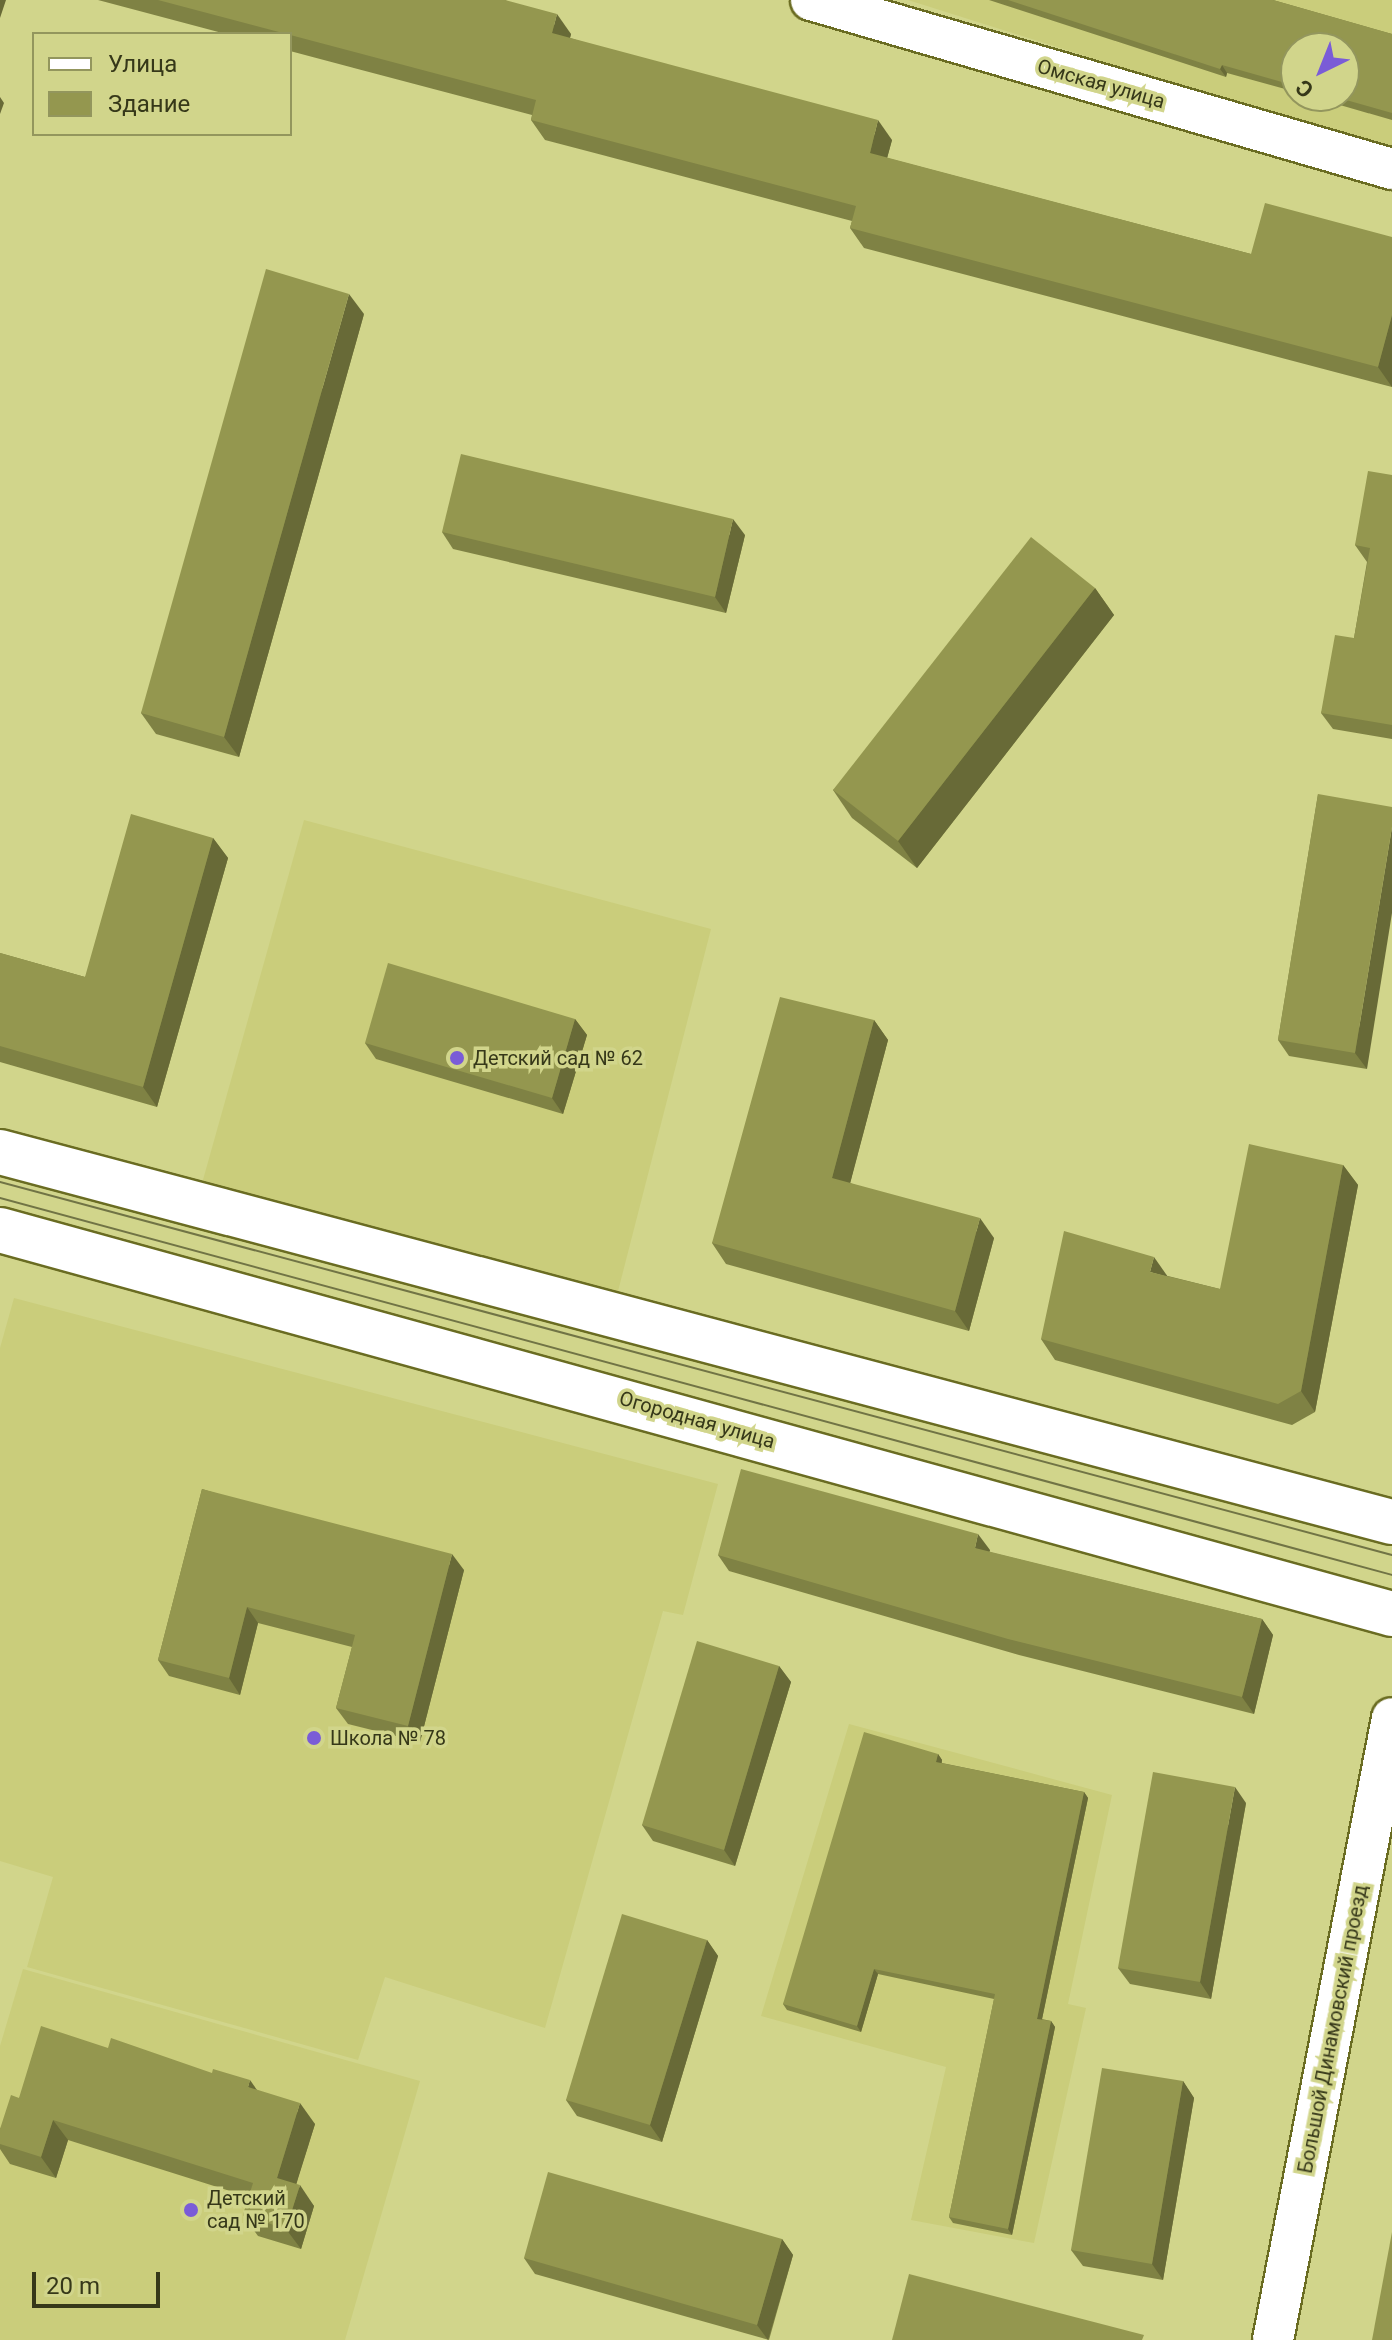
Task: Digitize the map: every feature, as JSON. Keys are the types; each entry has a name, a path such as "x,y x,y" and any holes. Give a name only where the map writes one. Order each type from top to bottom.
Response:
{"street":[{"name":"Омская улица","path":"811,0 1392,169"},
{"path":"0,1152 1392,1522"},
{"name":"Огородная улица","path":"0,1230 1392,1614"},
{"name":"Большой Динамовский проезд","path":"1273,2340 1392,1718"}],"shaded area":[{"path":"908,0 1392,0 1392,153"},
{"name":"Детский сад № 62","path":"304,820 711,929 616,1299 201,1187"},
{"name":"Школа № 78","path":"14,1298 718,1484 683,1615 663,1611 545,2028 385,1977 358,2060 27,1967 53,1877 0,1861 0,1348"},
{"path":"849,1724 1112,1795 1068,2004 1086,2008 1034,2243 911,2220 946,2067 761,2016"},
{"name":"Детский сад № 170","path":"23,1969 420,2081 345,2340 0,2340 0,2046"}],"building":[{"path":"158,0 505,0 557,14 552,33 878,120 870,153 1251,254 1265,203 1392,237 1392,315 1378,367 850,228 856,206 531,120 536,100 292,35 292,32 279,32"},
{"path":"1008,0 1273,0 1392,34 1392,113 1360,104 1360,32 1280,32 1280,81 1222,65 1220,69"},
{"path":"266,269 349,294 224,737 141,713"},
{"path":"461,454 733,519 715,597 442,532"},
{"path":"1368,471 1392,475 1392,725 1321,713 1335,635 1354,638 1370,548 1355,545"},
{"path":"1031,537 1095,588 898,841 833,790"},
{"path":"1318,794 1392,807 1392,827 1355,1053 1278,1040"},
{"path":"131,814 213,838 143,1087 0,1046 0,953 85,977"},
{"path":"388,963 575,1019 552,1098 365,1043"},
{"path":"780,997 874,1020 832,1178 980,1218 955,1311 712,1243"},
{"path":"1249,1144 1343,1165 1301,1391 1278,1404 1041,1339 1064,1231 1154,1257 1150,1272 1220,1289"},
{"path":"741,1469 978,1534 975,1548 1262,1619 1242,1697 1008,1639 718,1555"},
{"path":"202,1489 452,1554 408,1726 336,1708 355,1635 247,1607 229,1678 158,1660"},
{"path":"697,1641 779,1666 724,1850 642,1825"},
{"path":"864,1732 938,1754 936,1762 1084,1792 1037,2019 1051,2021 1008,2229 949,2217 995,1994 874,1969 857,2026 783,2004"},
{"path":"1153,1772 1235,1787 1200,1982 1118,1968"},
{"path":"622,1914 707,1940 650,2125 566,2100"},
{"path":"41,2026 108,2048 111,2038 212,2073 213,2069 250,2080 248,2087 300,2103 277,2178 300,2185 286,2229 243,2215 253,2183 53,2120 41,2157 0,2144 0,2129 11,2095 19,2098"},
{"path":"1102,2068 1183,2081 1152,2264 1071,2250"},
{"path":"548,2172 782,2239 757,2325 524,2258"},
{"path":"1392,2232 1392,2340 1372,2340"},
{"path":"909,2274 1144,2335 1142,2340 892,2340"}],"tram line":[{"path":"0,1182 1392,1555"},
{"path":"0,1198 1392,1575"}],"place":[{"name":"Детский сад № 62","path":"457,1058"},
{"name":"Школа № 78","path":"314,1738"},
{"name":"Детский сад № 170","path":"191,2210"}]}
